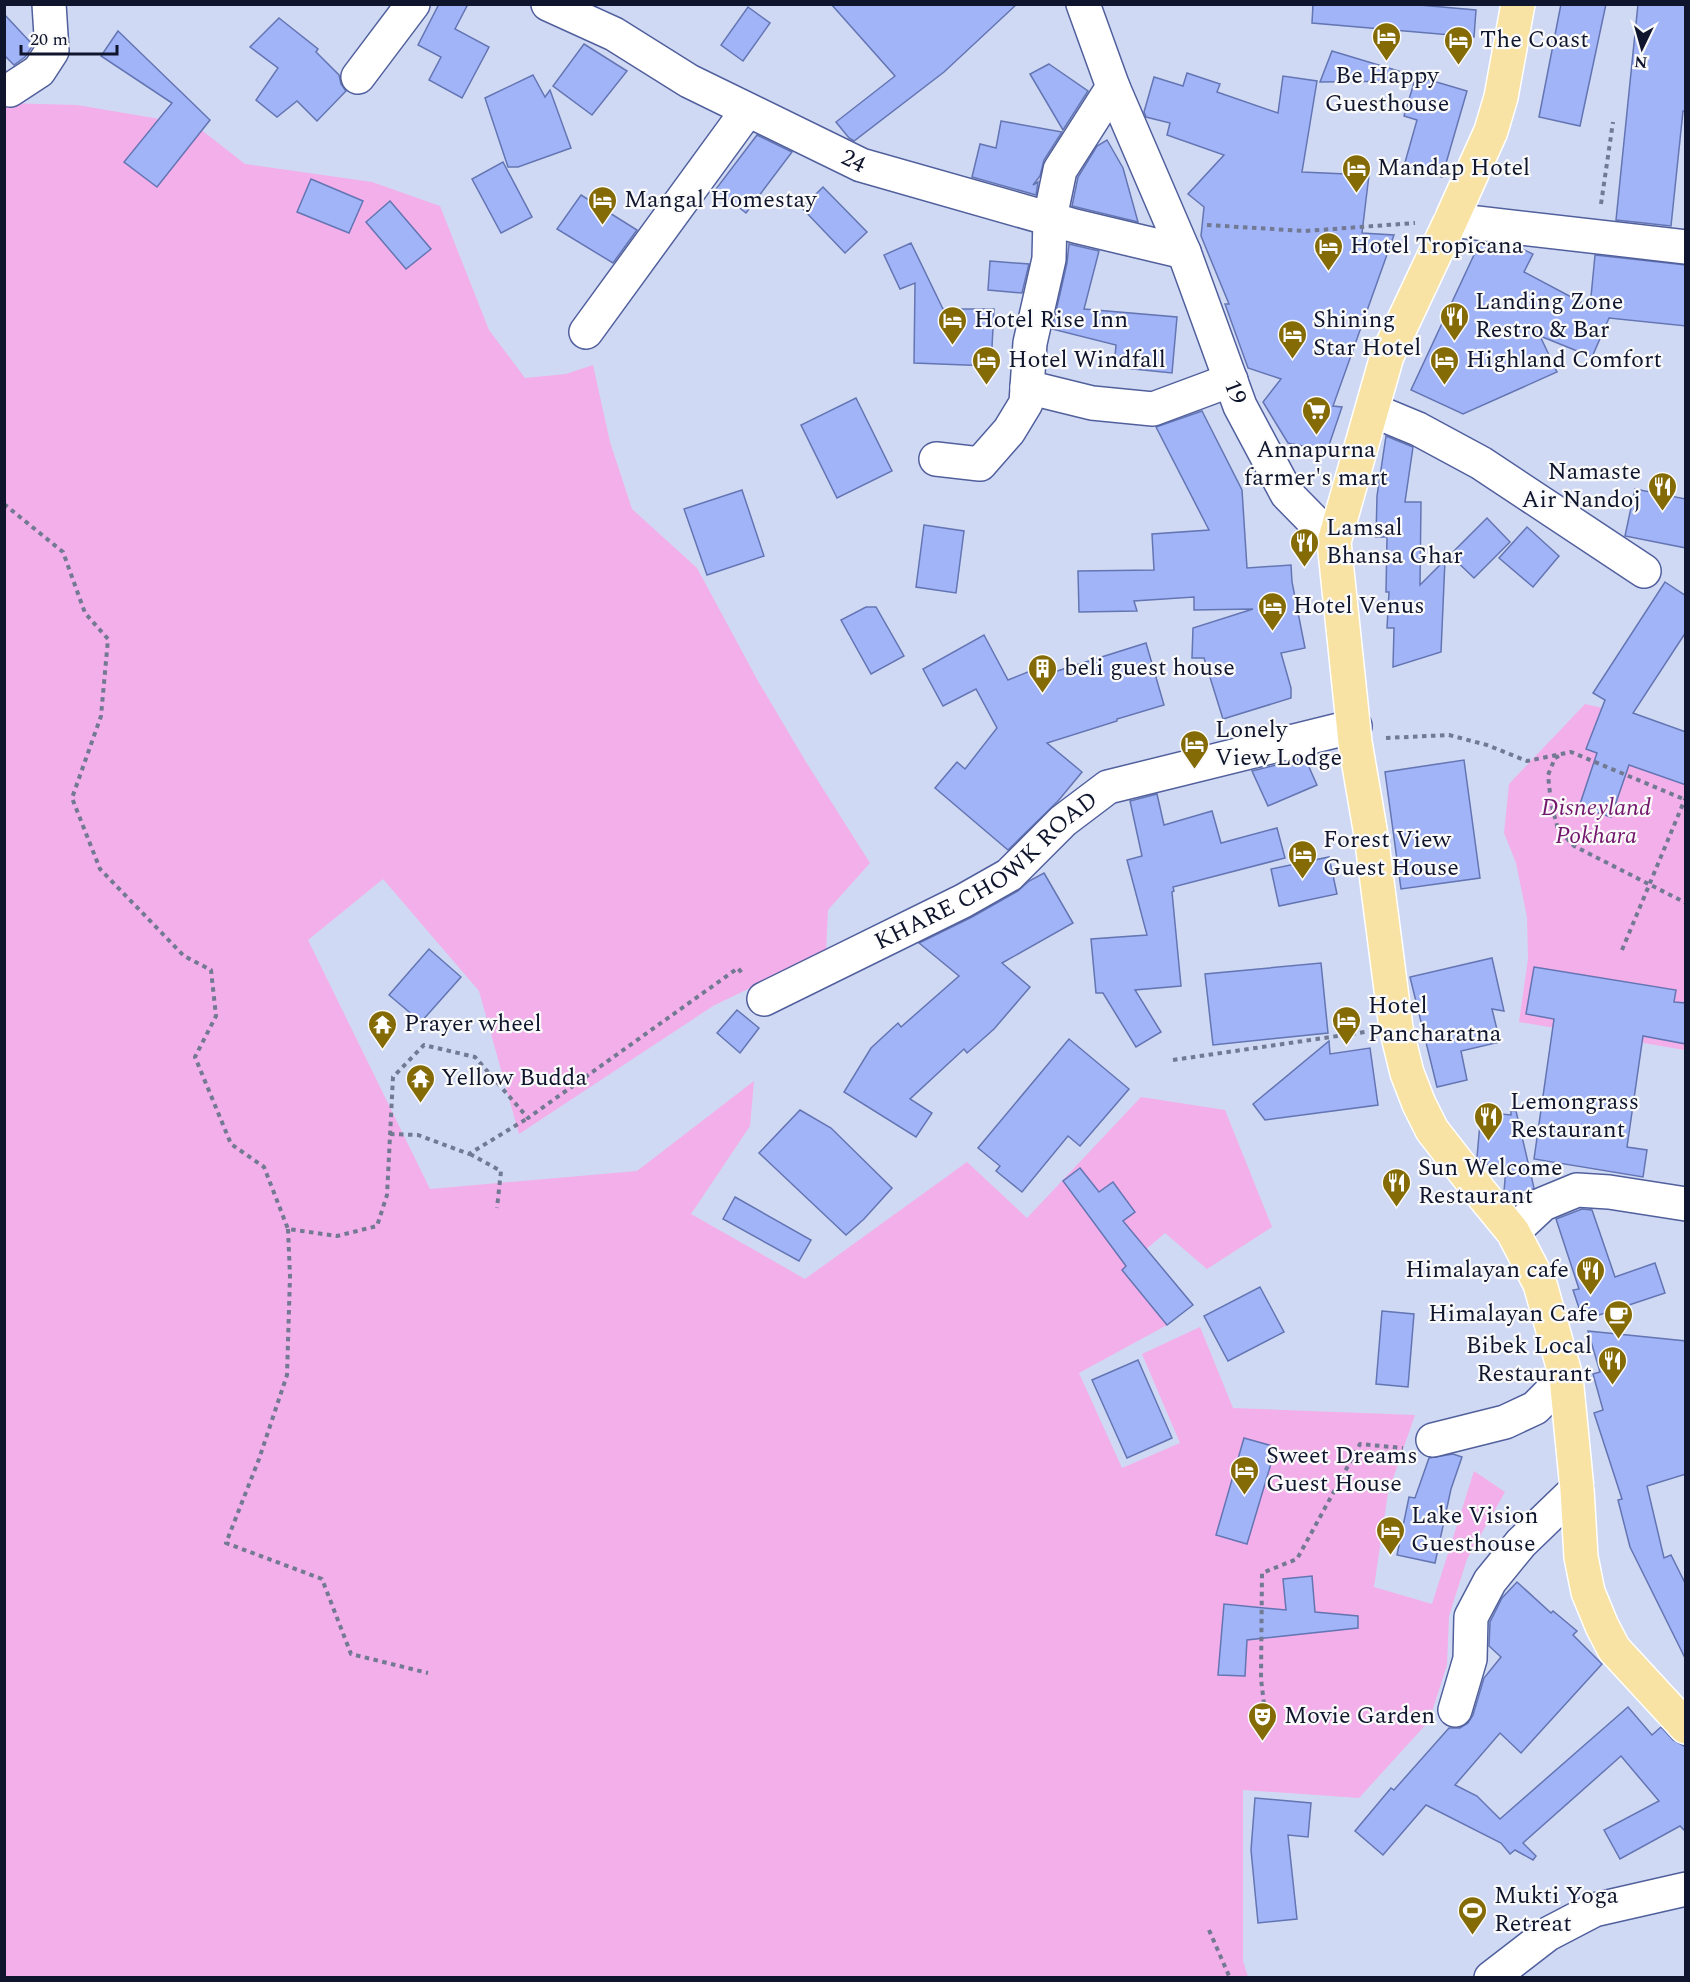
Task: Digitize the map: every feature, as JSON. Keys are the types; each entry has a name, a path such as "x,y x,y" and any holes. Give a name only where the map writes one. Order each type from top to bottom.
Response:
{"main road":[{"path":"1518,4 1501,98 1491,131 1387,357 1334,542 1355,734 1371,835 1396,1028 1407,1073 1432,1130 1513,1232 1540,1284 1566,1377 1581,1557 1588,1592 1614,1649 1686,1726"}],"street":[{"path":"10,90 39,71 52,51 50,4"},
{"path":"358,77 414,4"},
{"name":"24","path":"548,4 615,34 689,81 747,111 861,165 1075,226 1178,237"},
{"name":"19","path":"1083,4 1113,87 1178,237 1240,406 1287,494 1334,542"},
{"path":"936,459 980,464 1009,431 1026,403 1030,343 1049,259 1050,218 1060,170 1113,87"},
{"path":"586,332 747,111"},
{"path":"1451,220 1686,247"},
{"path":"1027,387 1092,403 1153,409 1231,381"},
{"path":"1372,410 1418,429 1481,463 1644,571"},
{"name":"KHARE CHOWK ROAD","path":"764,999 963,901 1009,875 1063,821 1108,787 1195,764 1355,734"},
{"path":"1513,1232 1543,1204 1576,1190 1609,1192 1686,1204"},
{"path":"1432,1440 1505,1422 1535,1408 1566,1377"},
{"path":"1455,1710 1470,1659 1471,1617 1490,1581 1521,1543 1577,1489"},
{"path":"1491,1977 1548,1934 1594,1910 1686,1889"}],"path":[{"path":"1596,237 1613,122"},
{"path":"1178,237 1305,231 1451,220"},
{"path":"4,504 63,552 85,613 108,639 101,716 72,798 100,869 184,956 211,970 216,1016 195,1057 231,1144 264,1167 288,1229 290,1276 287,1375 259,1459 226,1543 322,1579 351,1654 428,1673"},
{"path":"1355,734 1449,735 1487,745 1527,761 1571,752 1685,800 1622,950"},
{"path":"1571,752 1555,758 1548,775 1551,803 1558,829 1574,846 1686,903"},
{"path":"469,1154 528,1118 738,968 764,999"},
{"path":"1173,1060 1396,1028"},
{"path":"288,1229 337,1236 377,1226 387,1195 393,1077 424,1045 475,1057 528,1118"},
{"path":"390,1134 418,1135 469,1154 501,1171 497,1208"},
{"path":"1264,1704 1261,1679 1262,1574 1297,1558 1360,1444 1401,1448 1432,1440"},
{"path":"1209,1930 1230,1977"}],"green space":[{"path":"5,103 77,105 195,125 245,164 372,182 440,206 489,330 525,378 566,374 593,365 610,442 632,509 697,568 758,681 870,863 828,910 826,951 713,1006 519,1134 479,991 383,879 308,940 430,1189 637,1171 754,1081 750,1126 691,1214 805,1279 967,1162 1027,1218 1141,1097 1225,1110 1272,1227 1207,1269 1165,1233 1122,1270 1167,1325 1079,1373 1122,1468 1180,1443 1142,1354 1200,1327 1233,1408 1415,1415 1388,1493 1374,1587 1432,1604 1474,1471 1505,1492 1467,1559 1449,1616 1447,1665 1429,1721 1359,1798 1243,1790 1243,1961 1248,1977 5,1977"},
{"name":"Disneyland Pokhara","path":"1585,704 1643,717 1685,732 1685,1050 1519,1022 1528,959 1527,917 1516,863 1504,833 1509,784"}],"building":[{"path":"439,4 468,4 455,29 489,47 462,98 429,80 441,57 418,45"},
{"path":"831,4 1017,4 944,72 854,141 836,122 895,76"},
{"path":"1313,4 1408,4 1476,10 1474,37 1312,23"},
{"path":"1561,4 1606,4 1580,126 1539,117"},
{"path":"1638,4 1686,4 1686,111 1683,111 1671,226 1616,220"},
{"path":"748,7 770,23 743,61 721,45"},
{"path":"4,14 33,45 25,57 14,65 4,55"},
{"path":"279,18 318,49 316,52 339,75 346,91 317,121 297,101 277,117 256,100 278,68 250,47"},
{"path":"118,31 210,120 157,187 124,162 172,103 101,56"},
{"path":"584,44 627,71 592,115 553,86"},
{"path":"1332,51 1412,75 1411,81 1320,82"},
{"path":"1049,64 1088,91 1063,130 1030,74"},
{"path":"1187,73 1220,84 1217,92 1278,113 1283,76 1317,81 1302,172 1369,175 1362,233 1394,235 1333,406 1342,407 1327,451 1288,443 1263,402 1281,379 1248,368 1225,304 1229,304 1201,236 1204,207 1188,194 1224,155 1167,135 1170,123 1146,117 1144,112 1154,77 1183,86"},
{"path":"533,75 545,97 550,90 571,148 518,167 508,167 485,98"},
{"path":"1416,76 1467,91 1442,177 1404,166 1417,120 1404,116"},
{"path":"1001,121 1062,132 1044,160 1040,176 1033,185 1038,182 1036,195 972,177 980,144 996,148"},
{"path":"757,135 792,152 746,213 716,189"},
{"path":"1107,140 1123,168 1138,222 1072,206 1078,177 1097,146"},
{"path":"503,162 532,217 501,233 472,179"},
{"path":"311,179 363,201 349,233 297,212"},
{"path":"823,187 867,232 845,253 802,208"},
{"path":"581,195 637,230 613,263 557,229"},
{"path":"390,201 431,249 406,269 366,222"},
{"path":"1480,242 1516,246 1533,254 1524,272 1590,307 1595,255 1686,265 1686,326 1609,318 1592,357 1540,336 1557,372 1463,414 1411,390"},
{"name":"Hotel Rise Inn","path":"911,243 943,309 994,309 991,366 914,363 915,283 900,289 884,255"},
{"path":"1069,244 1099,251 1084,309 1177,317 1172,373 1114,367 1116,345 1052,329"},
{"path":"990,261 1029,264 1022,293 988,290"},
{"path":"856,398 892,471 837,498 801,425"},
{"path":"1202,411 1242,490 1247,568 1291,565 1292,582 1305,648 1281,653 1291,688 1291,698 1223,719 1204,658 1192,658 1193,628 1253,609 1194,610 1194,597 1134,601 1137,611 1079,612 1078,571 1154,570 1152,534 1209,530 1156,427"},
{"path":"1386,436 1413,447 1405,502 1421,502 1420,585 1445,560 1441,652 1393,667 1394,628 1387,628 1389,592 1386,592 1387,537 1376,537 1377,496"},
{"path":"1635,489 1686,499 1686,548 1625,536"},
{"path":"742,490 764,556 707,575 684,509"},
{"path":"1487,518 1510,542 1474,578 1450,555"},
{"path":"924,525 964,531 956,593 916,587"},
{"path":"1527,527 1559,556 1533,587 1499,558"},
{"path":"1665,582 1686,596 1686,632 1633,713 1686,732 1686,785 1629,765 1611,817 1579,807 1597,753 1586,749 1605,700 1593,693"},
{"path":"866,607 876,607 904,656 871,674 841,620"},
{"path":"984,635 1008,680 1053,662 1057,671 1146,643 1164,705 1047,743 1082,772 1058,801 1008,850 935,788 957,762 965,769 997,728 976,689 943,706 923,669"},
{"path":"1305,758 1317,785 1268,806 1252,771"},
{"path":"1464,760 1480,878 1401,889 1385,772"},
{"path":"1157,794 1164,825 1212,811 1221,843 1277,828 1285,858 1173,887 1181,986 1135,990 1161,1032 1136,1047 1103,993 1096,993 1091,939 1147,935 1127,860 1142,856 1130,801"},
{"path":"1329,857 1337,894 1279,906 1271,869"},
{"path":"1044,873 1073,923 1002,963 1030,987 994,1029 967,1053 964,1049 910,1099 932,1113 916,1137 844,1092 871,1048 898,1023 901,1027 959,976 919,943 972,917 1018,891 1029,881"},
{"path":"429,949 461,977 421,1022 389,995"},
{"path":"1492,958 1504,1011 1492,1009 1500,1042 1461,1051 1467,1080 1437,1087 1410,977"},
{"path":"1321,963 1328,1033 1213,1045 1205,974"},
{"path":"1534,967 1676,990 1674,1002 1686,1003 1686,1044 1643,1036 1627,1147 1647,1150 1643,1177 1534,1159 1554,1019 1526,1014"},
{"path":"737,1010 759,1028 740,1053 717,1033"},
{"path":"1069,1039 1129,1089 1080,1146 1068,1136 1022,1192 996,1171 1000,1166 978,1148"},
{"path":"1329,1041 1330,1054 1370,1048 1378,1105 1265,1120 1253,1104"},
{"path":"800,1110 831,1128 892,1188 846,1235 759,1153"},
{"path":"1511,1111 1516,1111 1534,1188 1526,1194 1504,1192 1506,1166 1482,1164 1477,1157 1481,1112 1511,1115"},
{"path":"1080,1168 1099,1192 1113,1182 1135,1212 1123,1221 1193,1305 1167,1325 1122,1270 1126,1266 1063,1181"},
{"path":"735,1197 811,1240 799,1261 723,1219"},
{"path":"1582,1209 1592,1210 1615,1277 1655,1263 1665,1293 1593,1317 1582,1317 1573,1290 1579,1289 1556,1219"},
{"path":"1260,1287 1284,1332 1228,1361 1204,1316"},
{"path":"1382,1311 1414,1314 1408,1387 1376,1384"},
{"path":"1588,1331 1686,1341 1686,1474 1647,1486 1664,1558 1671,1555 1686,1585 1686,1660 1630,1547 1618,1500 1622,1499 1594,1413 1603,1410 1593,1374 1600,1372"},
{"path":"1138,1360 1172,1438 1127,1458 1092,1380"},
{"path":"1244,1438 1276,1447 1247,1544 1216,1535"},
{"path":"1453,1454 1462,1457 1451,1489 1435,1563 1397,1555 1409,1497 1415,1498 1429,1458"},
{"path":"1312,1576 1315,1612 1358,1616 1358,1628 1247,1640 1245,1676 1218,1675 1224,1604 1286,1610 1283,1579"},
{"path":"1517,1582 1551,1613 1553,1611 1577,1631 1573,1635 1602,1664 1521,1753 1500,1733 1455,1785 1477,1796 1500,1819 1628,1707 1652,1735 1661,1727 1673,1740 1686,1747 1686,1832 1680,1826 1620,1859 1604,1830 1659,1801 1621,1756 1523,1843 1536,1856 1533,1860 1515,1850 1510,1854 1501,1843 1426,1805 1383,1855 1355,1831 1391,1788 1394,1790 1449,1728 1460,1728 1468,1723 1473,1715 1484,1678 1501,1657 1489,1646 1490,1622 1502,1598"},
{"path":"1255,1798 1311,1803 1308,1837 1288,1835 1297,1919 1258,1923 1251,1850"}],"place":[{"name":"Be Happy Guesthouse","path":"1387,62"},
{"name":"The Coast","path":"1459,66"},
{"name":"Mandap Hotel","path":"1356,194"},
{"name":"Mangal Homestay","path":"603,226"},
{"name":"Hotel Tropicana","path":"1329,272"},
{"name":"Landing Zone Restro & Bar","path":"1454,342"},
{"name":"Hotel Rise Inn","path":"953,346"},
{"name":"Shining Star Hotel","path":"1292,360"},
{"name":"Hotel Windfall","path":"987,386"},
{"name":"Highland Comfort","path":"1445,386"},
{"name":"Annapurna farmer's mart","path":"1316,436"},
{"name":"Namaste Air Nandoj","path":"1662,512"},
{"name":"Lamsal Bhansa Ghar","path":"1305,568"},
{"name":"Hotel Venus","path":"1272,632"},
{"name":"beli guest house","path":"1043,694"},
{"name":"Lonely View Lodge","path":"1194,770"},
{"name":"Forest View Guest House","path":"1302,880"},
{"name":"Hotel Pancharatna","path":"1347,1046"},
{"name":"Prayer wheel","path":"383,1050"},
{"name":"Yellow Budda","path":"420,1104"},
{"name":"Lemongrass Restaurant","path":"1489,1142"},
{"name":"Sun Welcome Restaurant","path":"1397,1208"},
{"name":"Himalayan cafe","path":"1590,1296"},
{"name":"Himalayan Cafe","path":"1619,1340"},
{"name":"Bibek Local Restaurant","path":"1613,1386"},
{"name":"Sweet Dreams Guest House","path":"1245,1496"},
{"name":"Lake Vision Guesthouse","path":"1390,1556"},
{"name":"Movie Garden","path":"1263,1742"},
{"name":"Mukti Yoga Retreat","path":"1473,1936"}]}
